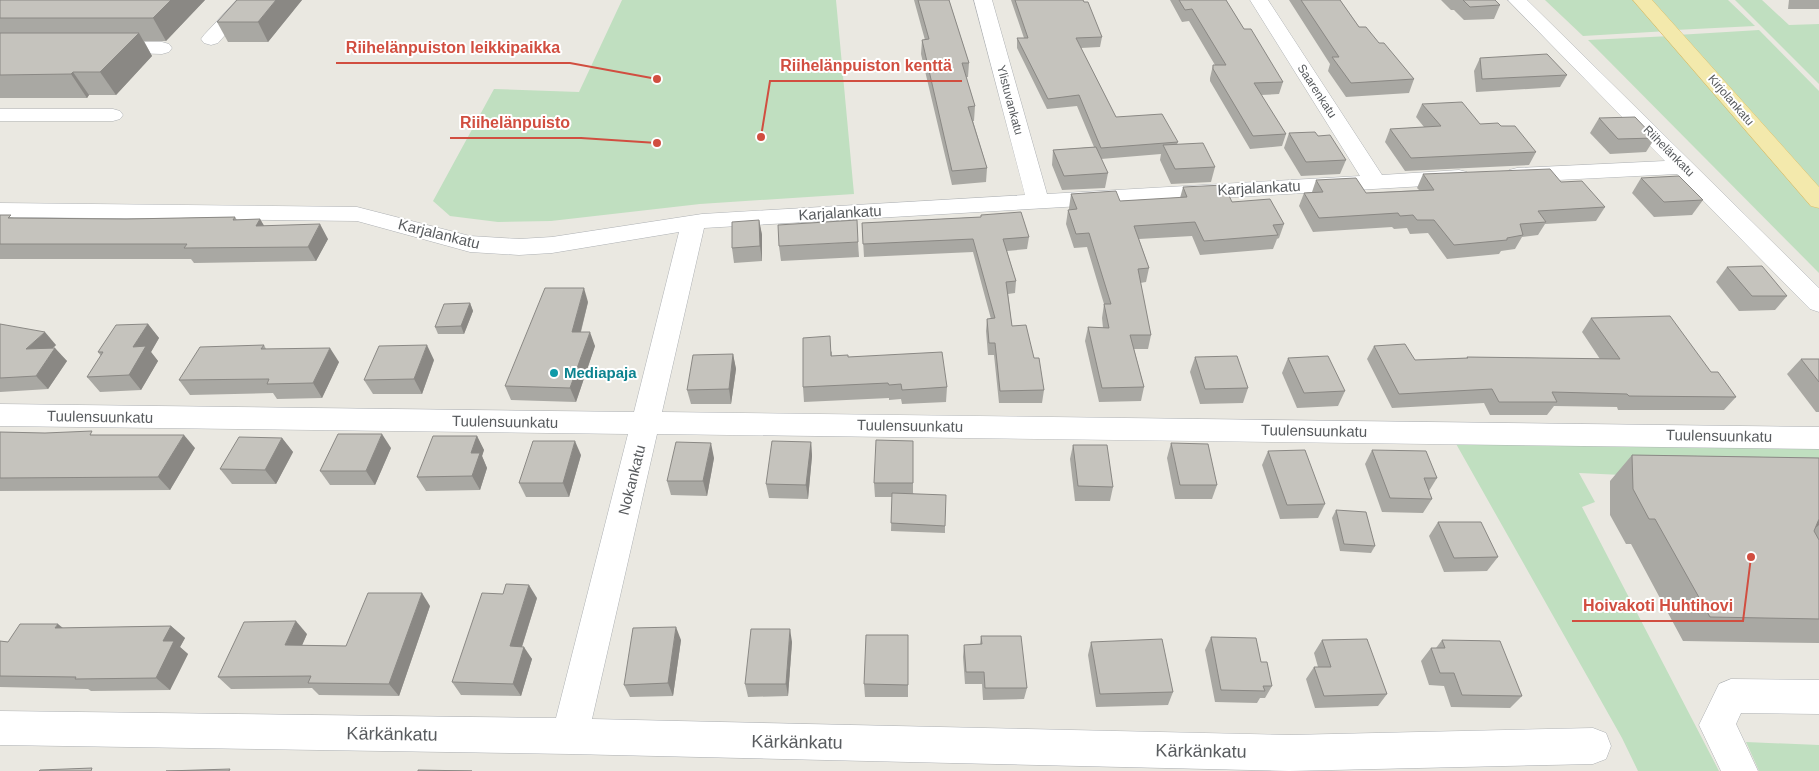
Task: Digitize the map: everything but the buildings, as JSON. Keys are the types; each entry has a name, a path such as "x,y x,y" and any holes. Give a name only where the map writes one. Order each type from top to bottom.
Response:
{"main road":[{"name":"Kirjolankatu","path":"1642,0 1819,201"}],"street":[{"path":"211,39 247,0"},
{"name":"Ylistuvankatu","path":"982,0 1038,201"},
{"name":"Saarenkatu","path":"1259,0 1374,181"},
{"name":"Riihelänkatu","path":"1517,0 1819,303"},
{"path":"95,48 162,48"},
{"path":"0,115 113,115"},
{"name":"Karjalankatu","path":"0,210 357,214 470,244 519,247 552,245 693,223 1374,181 1685,167"},
{"name":"Nokankatu","path":"570,736 693,223"},
{"name":"Tuulensuunkatu","path":"0,415 1819,438"},
{"path":"1740,771 1717,725 1731,696 1819,697"},
{"name":"Kärkänkatu","path":"0,728 570,736 1289,753 1593,746"}],"green space":[{"path":"622,0 836,0 854,194 700,204 551,221 498,222 450,216 433,201 494,89 579,92"},
{"path":"1545,0 1639,0 1668,31 1583,36"},
{"path":"1647,0 1728,0 1755,26 1675,30"},
{"path":"1735,0 1762,0 1789,25 1819,24 1819,84"},
{"path":"1759,30 1819,91 1819,197 1677,35"},
{"path":"1671,36 1819,205 1819,273 1588,40"},
{"path":"1455,442 1819,445 1819,484 1579,473 1595,502 1582,507 1719,771 1638,771 1622,738"},
{"path":"1746,742 1819,745 1819,771 1759,771"}],"place":[{"name":"Riihelänpuiston leikkipaikka","path":"657,79"},
{"name":"Riihelänpuiston kenttä","path":"761,137"},
{"name":"Riihelänpuisto","path":"657,143"},
{"name":"Mediapaja","path":"554,373"},
{"name":"Hoivakoti Huhtihovi","path":"1751,557"}]}
